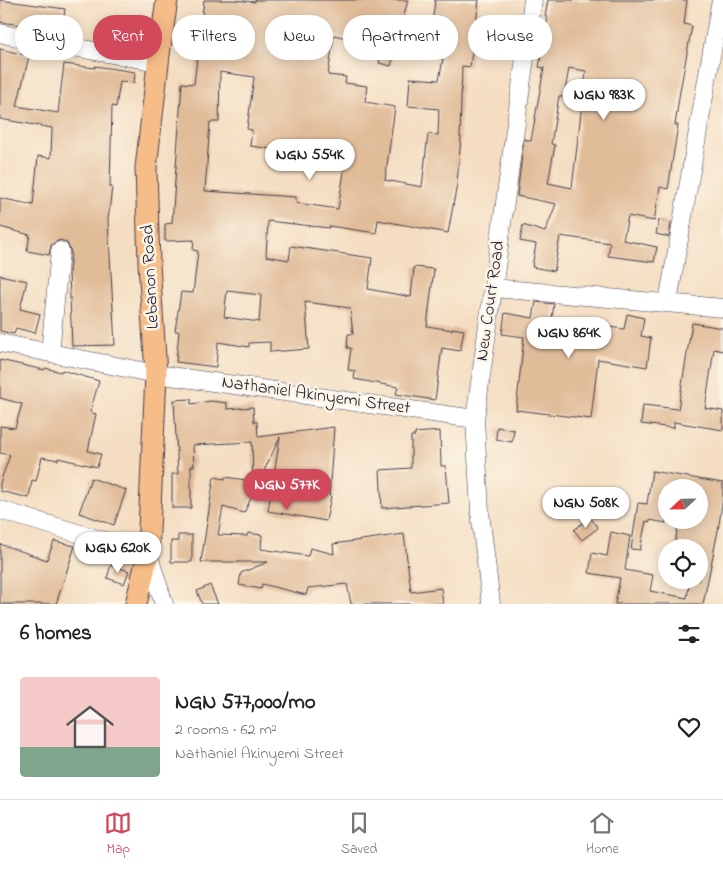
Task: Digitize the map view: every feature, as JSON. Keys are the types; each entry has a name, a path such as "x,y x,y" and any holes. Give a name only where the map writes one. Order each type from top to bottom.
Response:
{"main road":[{"name":"Lebanon Road","path":"136,604 148,554 156,374 149,263 146,168 167,0"}],"street":[{"name":"New Court Road","path":"491,604 480,512 475,419 533,0"},
{"path":"668,302 721,0"},
{"path":"0,33 158,62"},
{"path":"50,353 60,250"},
{"path":"493,288 723,308"},
{"name":"Nathaniel Akinyemi Street","path":"0,343 156,374 475,419"},
{"path":"1,513 148,554 164,604"}],"building":[{"path":"0,0 65,9 64,15 15,15 15,24 0,22"},
{"path":"204,0 255,2 255,0 408,0 404,15 343,15 343,37 334,35 333,42 333,15 265,15 265,60 330,60 328,75 346,77 345,83 367,86 365,102 395,107 385,180 422,187 428,134 438,135 439,109 408,106 410,78 439,80 443,60 458,60 458,15 433,15 435,0 479,0 477,15 468,15 468,60 471,60 470,67 462,66 461,137 457,184 448,233 378,220 376,233 329,226 329,228 268,221 266,256 289,260 291,246 372,258 368,289 411,297 414,267 434,269 427,326 464,330 460,351 442,348 435,400 396,394 398,387 354,379 355,371 348,370 351,348 347,348 348,334 353,334 350,308 305,302 309,349 270,352 270,342 249,343 249,347 218,342 216,367 176,362 179,331 175,331 181,292 193,293 198,251 193,250 194,240 165,241 165,224 172,223 182,83 194,84 197,60 255,60 255,15 202,15","holes":["220,72 254,77 247,129 252,130 250,146 346,159 338,209 296,203 296,197 205,191 210,122 219,122","227,291 261,295 259,322 224,317"]},
{"path":"548,0 687,0 684,24 692,26 680,91 675,125 678,125 668,189 660,187 654,221 628,216 623,240 657,247 654,262 608,256 610,243 560,236 554,271 532,267 536,244 520,241 523,225 545,232 556,204 517,196 524,139 531,141 544,68 539,67 540,60 552,60 552,15 545,15","holes":["569,68 586,71 572,188 548,183 555,145 551,144 559,96 564,97"]},
{"path":"0,49 15,53 15,60 28,60 17,106 58,113 64,64 135,72 134,83 120,82 116,107 112,106 110,187 112,187 108,220 115,345 72,346 69,272 71,252 67,243 61,240 55,242 51,245 49,255 27,251 30,235 0,227 0,198 33,205 38,156 51,158 52,128 0,119"},
{"path":"380,60 393,60 391,66 379,63"},
{"path":"659,220 671,223 669,237 656,234"},
{"path":"0,275 27,281 20,309 40,314 35,333 16,328 14,334 0,331"},
{"path":"536,302 554,304 552,318 594,323 594,325 624,329 627,314 644,318 641,336 651,338 647,367 598,359 591,419 516,410 524,337 502,334 505,313 533,318"},
{"path":"692,323 723,328 723,351 714,349 705,408 723,411 723,430 674,422 674,428 641,424 643,405 678,409"},
{"path":"0,360 44,370 45,368 61,372 62,370 99,381 90,412 96,414 88,451 101,454 97,467 58,458 58,460 42,457 36,481 32,480 29,498 0,491 0,483 10,455 0,453 0,426 15,428 22,404 0,398"},
{"path":"191,399 191,404 211,401 227,403 227,409 253,407 258,437 334,427 329,496 331,496 326,521 268,511 280,437 244,513 223,507 218,535 247,536 248,533 262,535 261,549 308,556 310,548 334,554 333,544 404,534 411,592 441,588 443,604 351,604 347,584 308,588 306,595 262,584 261,589 239,585 241,573 268,562 201,562 214,477 253,481 252,442 193,445 194,466 191,466 191,508 172,508 172,474 178,474 174,400"},
{"path":"497,427 514,430 512,442 496,439"},
{"path":"440,431 441,466 446,466 449,503 382,508 380,470 411,468 411,436 415,436 415,433"},
{"path":"652,471 699,479 658,479 658,522 646,521 640,550 631,549 638,503 647,504"},
{"path":"91,478 126,490 114,525 79,513"},
{"path":"708,480 723,483 718,531 708,580 708,539 676,539 677,529 708,529"},
{"path":"590,517 598,528 582,540 574,530"},
{"path":"611,532 630,536 625,570 653,575 650,591 687,598 688,589 706,589 703,604 615,604 620,578 589,573 592,553 607,556"},
{"path":"178,535 192,535 192,562 171,562 171,541 178,541"},
{"path":"54,541 75,546 56,604 0,604 0,544 47,560"},
{"path":"111,565 129,571 124,584 107,578"},
{"path":"210,585 218,604 202,604 197,591"}]}
